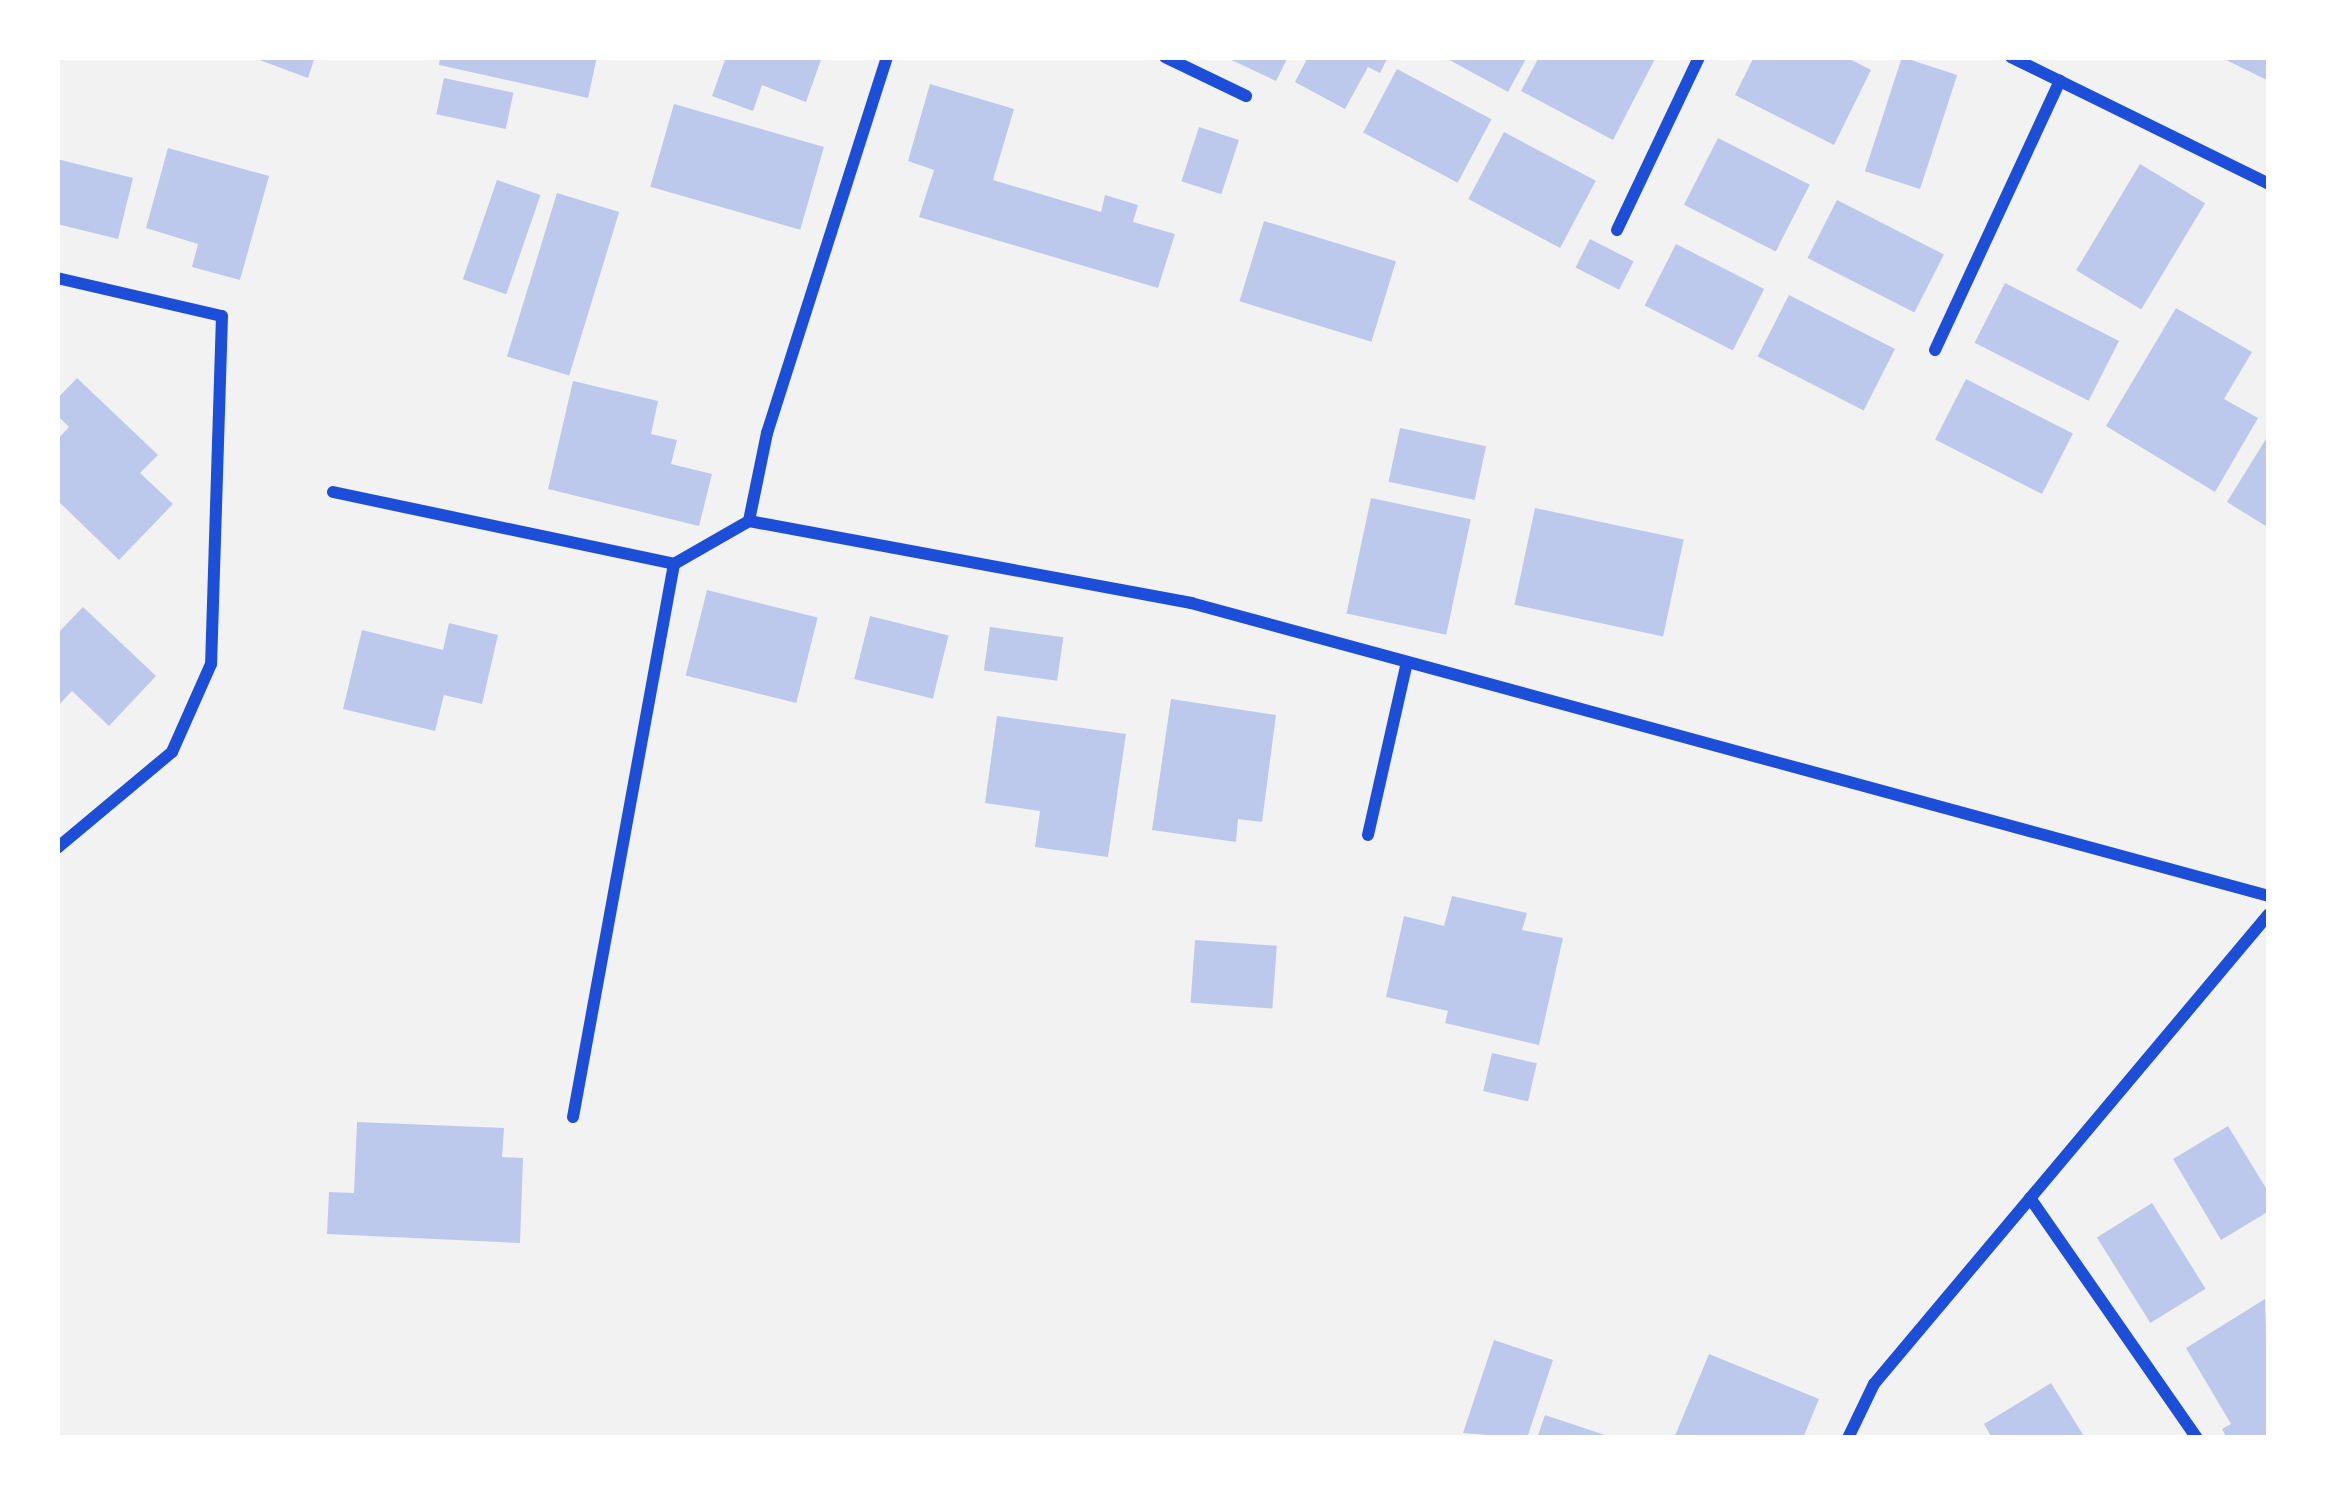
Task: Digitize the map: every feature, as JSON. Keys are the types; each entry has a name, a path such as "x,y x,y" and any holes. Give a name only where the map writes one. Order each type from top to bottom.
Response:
{"street":[{"path":"748,521 767,433 887,57"},
{"path":"1165,57 1246,96"},
{"path":"1617,230 1699,57"},
{"path":"2011,57 2269,184"},
{"path":"1935,350 2060,81"},
{"path":"57,278 222,316 211,664 172,752 57,848"},
{"path":"333,492 674,564 748,521 1191,602 2269,896"},
{"path":"573,1118 674,564"},
{"path":"1368,835 1407,662"},
{"path":"1848,1438 1874,1384 2269,914"},
{"path":"2030,1198 2197,1438"}],"building":[{"path":"251,57 315,57 308,78"},
{"path":"440,57 597,57 588,98 439,65"},
{"path":"726,57 822,57 806,102 762,85 753,111 712,96"},
{"path":"1225,57 1288,57 1276,81"},
{"path":"1308,57 1388,57 1380,73 1368,67 1345,109 1295,82"},
{"path":"1444,57 1527,57 1508,92"},
{"path":"1539,57 1656,57 1613,140 1521,91"},
{"path":"1754,57 1846,57 1871,70 1834,145 1735,95"},
{"path":"1902,57 1957,75 1920,189 1865,171"},
{"path":"2220,57 2269,57 2269,81"},
{"path":"1397,69 1491,119 1458,183 1363,133"},
{"path":"444,78 513,93 506,129 436,114"},
{"path":"930,84 1014,109 993,180 1101,212 1105,195 1138,205 1133,222 1175,234 1158,288 919,217 934,170 908,161"},
{"path":"674,104 824,147 800,230 650,187"},
{"path":"1199,127 1239,140 1221,194 1181,181"},
{"path":"1504,132 1596,181 1560,248 1468,199"},
{"path":"1718,138 1810,185 1776,252 1684,205"},
{"path":"168,148 269,176 240,280 192,267 198,244 146,228"},
{"path":"57,159 133,178 118,239 57,224"},
{"path":"2140,164 2205,203 2141,309 2076,270"},
{"path":"497,180 540,195 506,294 463,279"},
{"path":"557,193 619,212 569,376 507,357"},
{"path":"1837,200 1944,254 1914,312 1807,258"},
{"path":"1264,221 1396,261 1371,342 1239,301"},
{"path":"1590,239 1634,261 1619,290 1575,268"},
{"path":"1676,244 1764,289 1733,350 1645,305"},
{"path":"2005,283 2119,341 2089,401 1975,343"},
{"path":"1789,295 1895,349 1864,411 1758,356"},
{"path":"2176,308 2252,352 2224,399 2258,418 2215,492 2106,426"},
{"path":"77,378 158,455 140,473 173,504 119,560 57,500 57,440 69,427 57,415 57,399"},
{"path":"1966,379 2073,433 2042,494 1935,440"},
{"path":"573,381 658,401 651,434 677,440 671,464 712,474 699,526 548,489"},
{"path":"1400,428 1486,446 1475,500 1389,482"},
{"path":"2269,434 2269,528 2227,502"},
{"path":"1371,498 1471,519 1446,635 1346,613"},
{"path":"1535,508 1684,540 1663,636 1514,605"},
{"path":"707,590 818,618 796,703 686,675"},
{"path":"83,607 156,676 109,726 72,691 57,707 57,634"},
{"path":"870,616 949,636 933,699 854,679"},
{"path":"449,623 498,635 482,704 444,695 435,731 343,709 362,630 443,650"},
{"path":"990,627 1063,637 1057,681 984,671"},
{"path":"1171,699 1276,715 1262,822 1238,819 1236,842 1152,830"},
{"path":"997,716 1126,734 1108,857 1035,847 1040,811 985,803"},
{"path":"1452,896 1527,913 1522,930 1563,938 1539,1045 1445,1023 1448,1011 1386,997 1404,916 1444,926"},
{"path":"1195,940 1277,946 1272,1009 1191,1003"},
{"path":"1492,1053 1537,1063 1528,1101 1483,1091"},
{"path":"357,1122 504,1128 502,1157 523,1158 520,1243 327,1234 329,1192 354,1193"},
{"path":"2228,1126 2269,1193 2269,1211 2221,1240 2173,1159"},
{"path":"2152,1203 2206,1289 2150,1323 2097,1237"},
{"path":"2265,1299 2269,1438 2227,1438 2222,1429 2231,1424 2186,1348"},
{"path":"1494,1340 1553,1360 1527,1438 1463,1433"},
{"path":"1709,1354 1819,1399 1803,1438 1674,1438"},
{"path":"2051,1383 2085,1438 1992,1438 1984,1424"},
{"path":"1545,1415 1611,1437 1611,1438 1537,1438"}]}
